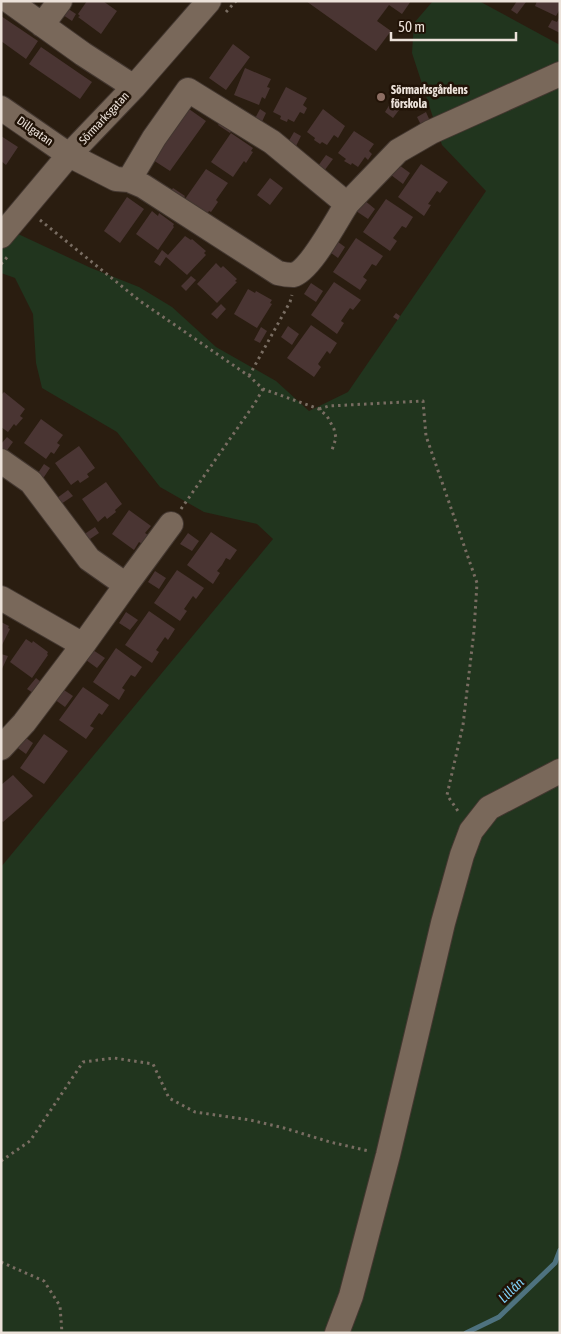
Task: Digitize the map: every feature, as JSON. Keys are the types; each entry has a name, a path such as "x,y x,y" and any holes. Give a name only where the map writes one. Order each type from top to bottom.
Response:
{"street":[{"path":"9,1 83,54 134,86"},
{"path":"42,25 60,1"},
{"name":"Sörmarksgatan","path":"1,236 69,155 134,86 209,1"},
{"path":"294,275 304,269 312,259 347,204 398,151 431,132 560,74"},
{"path":"129,180 154,138 188,90 272,142 347,204"},
{"name":"Dillgatan","path":"1,108 69,155 116,179 129,180 143,186 278,273 294,275"},
{"path":"2,463 31,482 89,559 126,586"},
{"path":"1,748 40,703 171,524"},
{"path":"1,598 83,644"},
{"path":"337,1333 351,1296 462,855 472,831 489,808 560,771"}],"path":[{"path":"39,219 140,301 249,376 263,388 319,409 327,416 334,429 336,438 332,450"},
{"path":"249,376 290,302 295,285 294,275"},
{"path":"171,524 255,403 263,388"},
{"path":"319,409 329,406 423,401 426,436 477,583 474,631 463,725 447,795 472,831"},
{"path":"1,1161 30,1141 83,1062 114,1058 153,1064 169,1098 195,1112 250,1120 330,1142 388,1154"},
{"path":"1,1262 44,1281 60,1306 62,1333"}],"green space":[{"path":"433,1 479,1 560,45 560,1333 1,1333 1,867 273,539 257,524 204,512 160,487 117,432 42,388 36,363 33,314 15,278 1,273 1,226 91,268 139,287 172,307 216,347 276,381 309,411 348,392 486,191 442,145 412,53 414,23"}],"building":[{"path":"87,1 103,1 117,11 101,34 78,17"},
{"path":"306,1 411,1 402,14 389,5 377,21 391,31 376,51"},
{"path":"517,1 526,2 517,14 511,10"},
{"path":"537,1 560,1 560,9 556,16 535,6"},
{"path":"64,6 76,14 72,21 60,13"},
{"path":"1,16 38,41 26,59 1,41"},
{"path":"560,16 560,33 548,27 552,20 557,22"},
{"path":"233,44 250,57 226,90 209,78"},
{"path":"41,47 92,82 80,99 29,64"},
{"path":"245,68 271,79 267,87 270,88 265,99 262,97 259,105 234,95"},
{"path":"286,87 307,98 303,105 307,108 304,114 300,112 294,122 288,119 287,122 280,119 281,116 273,112"},
{"path":"390,104 399,110 393,118 385,112"},
{"path":"189,109 206,121 170,171 153,160"},
{"path":"260,109 266,113 260,126 253,122"},
{"path":"323,109 345,126 338,138 334,135 327,145 322,142 320,144 307,132"},
{"path":"426,112 430,121 421,125 417,117"},
{"path":"222,119 234,127 230,133 218,125"},
{"path":"354,131 374,144 369,151 372,154 368,160 365,157 358,167 344,161 346,159 338,153"},
{"path":"294,132 301,136 295,148 287,144"},
{"path":"231,133 253,148 251,151 253,152 246,163 244,161 233,177 211,162"},
{"path":"1,136 18,147 6,165 1,161"},
{"path":"326,155 333,159 324,171 318,166"},
{"path":"421,164 448,182 440,193 437,191 428,204 431,205 424,216 398,197"},
{"path":"399,165 410,173 403,184 391,175"},
{"path":"206,169 228,183 216,200 218,202 211,212 209,211 207,214 185,199"},
{"path":"270,178 283,188 270,205 257,195"},
{"path":"173,188 185,196 181,202 169,194"},
{"path":"127,197 144,209 120,243 104,231"},
{"path":"386,199 413,217 406,228 402,226 393,238 397,241 390,251 363,232"},
{"path":"364,200 375,209 368,219 356,211"},
{"path":"152,211 158,216 159,213 174,224 174,227 158,250 136,234"},
{"path":"185,236 192,239 206,251 204,253 206,255 187,275 166,257 160,266 154,262 162,250 168,255"},
{"path":"356,238 383,256 376,266 372,264 363,277 367,280 360,290 333,272"},
{"path":"334,239 345,247 338,258 327,250"},
{"path":"216,263 221,268 223,266 237,279 235,281 237,282 217,303 197,284"},
{"path":"191,276 196,280 186,291 181,286"},
{"path":"334,282 361,300 353,310 350,308 341,321 344,323 337,334 311,315"},
{"path":"311,283 323,291 316,302 304,294"},
{"path":"248,289 255,293 256,291 272,300 270,303 272,304 257,328 234,314"},
{"path":"221,304 226,309 217,319 211,314"},
{"path":"396,313 400,316 398,320 393,317"},
{"path":"311,325 337,343 330,354 327,351 318,364 321,367 314,377 287,358"},
{"path":"288,326 299,334 292,345 281,337"},
{"path":"261,327 267,331 260,343 254,340"},
{"path":"4,392 25,409 20,416 23,418 16,426 14,424 8,432 1,427 1,395"},
{"path":"41,419 63,435 57,443 60,445 54,454 51,452 46,459 24,443"},
{"path":"7,437 13,442 5,453 1,450 1,444"},
{"path":"79,446 95,468 87,474 89,477 80,483 78,480 71,485 55,463"},
{"path":"44,464 50,468 42,480 36,476"},
{"path":"106,482 122,504 107,519 105,516 98,522 82,499"},
{"path":"68,490 73,496 61,504 57,498"},
{"path":"129,510 151,526 145,533 148,535 142,544 139,542 134,550 112,534"},
{"path":"95,527 99,533 87,541 83,535"},
{"path":"211,532 237,550 230,560 226,558 217,571 220,573 213,584 187,565"},
{"path":"188,533 199,541 192,551 180,544"},
{"path":"177,570 204,588 196,599 193,596 184,609 187,611 180,621 154,603"},
{"path":"155,571 166,578 159,589 148,582"},
{"path":"149,611 175,629 168,640 165,637 156,650 159,652 152,663 125,645"},
{"path":"126,612 138,620 130,630 119,623"},
{"path":"1,622 9,626 8,628 10,629 1,647"},
{"path":"26,639 32,643 33,641 48,652 48,655 32,678 10,662"},
{"path":"116,648 142,667 135,677 131,675 122,688 125,690 119,700 93,682"},
{"path":"93,650 105,658 97,668 86,660"},
{"path":"1,654 8,656 1,671"},
{"path":"36,678 41,682 33,693 27,689"},
{"path":"83,687 109,705 102,715 99,713 90,726 94,728 86,739 59,720"},
{"path":"61,688 73,696 65,707 54,699"},
{"path":"44,734 68,751 44,784 20,768"},
{"path":"22,735 33,743 26,754 15,746"},
{"path":"13,775 33,796 3,822 1,820 1,785"}],"waterway":[{"name":"Lillån","path":"466,1333 499,1317 555,1263 560,1250"}],"place":[{"name":"Sörmarksgårdens förskola","path":"381,97"}]}
